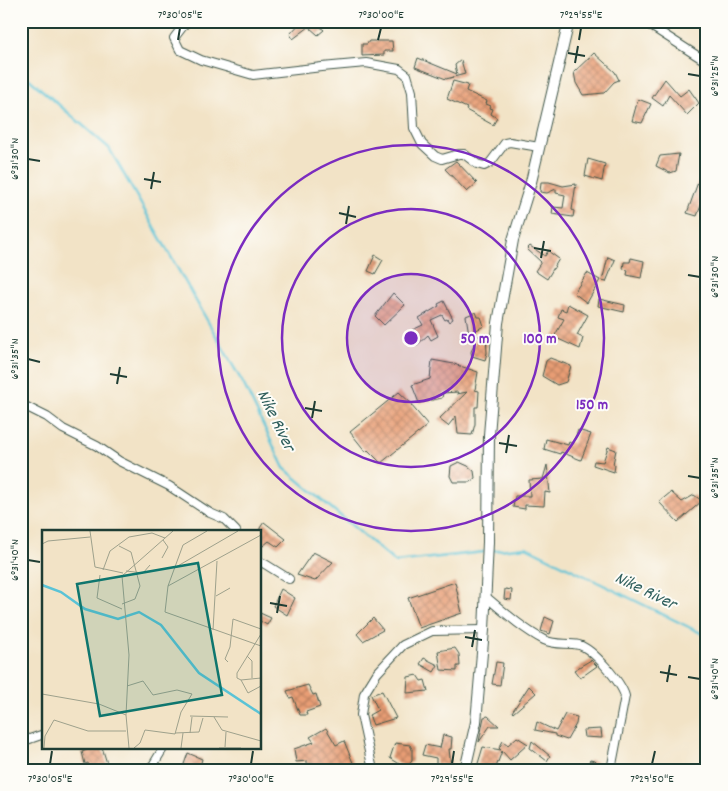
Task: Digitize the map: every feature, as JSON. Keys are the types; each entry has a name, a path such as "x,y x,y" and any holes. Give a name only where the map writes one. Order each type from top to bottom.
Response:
{"street":[{"path":"187,21 174,38 180,50 200,60 253,76 322,66 366,63 399,69 407,75 412,92 414,128 422,144 434,156 442,158 464,154 477,164 484,166 490,163 505,143 510,142 539,147"},
{"path":"466,770 476,722 484,630 488,542 489,435 498,323 513,240 539,147 569,21"},
{"path":"643,21 707,62"},
{"path":"21,404 47,417 63,430 97,446 119,461 169,486 210,513 224,519 235,530"},
{"path":"261,562 289,579"},
{"path":"485,596 531,633 547,642 558,645 578,644 583,647 606,666 623,688 625,696 611,770"},
{"path":"373,770 361,715 364,694 377,673 403,645 432,631 484,630"},
{"path":"21,727 22,742 42,735"},
{"path":"150,770 163,748"}],"building":[{"path":"302,21 318,21 316,23 324,30 318,35 309,27 293,39 290,34"},
{"path":"369,41 392,41 393,51 384,51 384,55 362,56 362,44 367,44"},
{"path":"594,53 615,72 619,80 614,82 604,93 583,95 576,83 574,72"},
{"path":"418,58 457,74 455,65 461,60 465,74 446,79 415,67"},
{"path":"665,79 680,96 689,89 699,103 687,115 669,95 663,106 652,98"},
{"path":"453,81 468,85 466,91 487,101 486,104 493,109 491,114 497,118 493,125 466,110 467,108 447,99"},
{"path":"638,99 651,104 642,123 632,121"},
{"path":"679,154 676,171 670,173 656,166 660,156"},
{"path":"588,159 605,164 602,181 585,176"},
{"path":"706,160 707,190 697,216 687,213"},
{"path":"456,161 477,183 467,192 445,169"},
{"path":"541,182 563,186 576,184 572,210 574,211 573,217 552,214 553,207 563,208 565,195 556,193 556,189 547,193 540,192"},
{"path":"530,246 545,256 548,251 559,259 547,279 535,271 541,262 527,249"},
{"path":"375,255 383,260 375,274 368,271"},
{"path":"608,257 615,260 606,282 602,281"},
{"path":"631,258 644,261 641,278 627,275 628,270 623,269 624,262 630,262"},
{"path":"587,273 600,280 587,303 574,293"},
{"path":"393,293 405,305 384,325 375,316"},
{"path":"599,299 625,305 624,312 598,306"},
{"path":"444,301 453,319 449,322 442,315 431,320 438,336 431,340 428,335 417,345 408,332 423,325 419,318"},
{"path":"568,304 588,315 577,335 583,338 580,349 554,337 564,319 558,317 561,309 566,311"},
{"path":"476,312 478,317 481,317 484,326 469,334 466,316"},
{"path":"477,336 486,336 487,353 485,360 472,356 471,352"},
{"path":"550,358 571,366 566,382 557,385 542,376 546,361"},
{"path":"432,360 454,364 478,372 475,390 479,391 478,407 475,407 475,424 472,435 458,434 456,416 448,426 439,419 467,392 457,394 458,392 443,393 442,398 419,403 412,385 430,379"},
{"path":"399,392 413,405 411,405 428,425 381,463 368,450 366,452 350,432"},
{"path":"578,430 591,434 581,460 561,452 560,454 544,449 546,439 568,445 569,442 573,444"},
{"path":"608,447 616,450 613,464 615,465 614,472 593,465 594,461 603,462"},
{"path":"459,462 474,471 475,478 470,482 453,482 450,476 451,466"},
{"path":"547,465 550,493 545,492 544,506 525,505 525,509 513,507 515,496 530,496 529,480 543,479"},
{"path":"671,492 682,502 694,495 702,501 678,522 659,502"},
{"path":"264,522 286,539 278,547 269,541 263,546 261,543 260,528"},
{"path":"313,552 333,562 315,581 297,575"},
{"path":"455,582 462,613 419,628 408,598"},
{"path":"281,589 295,598 287,615 273,606"},
{"path":"505,589 512,590 511,600 504,599"},
{"path":"261,613 271,618 267,625 261,622"},
{"path":"545,617 554,621 550,634 541,631"},
{"path":"373,618 383,630 363,641 357,634"},
{"path":"455,648 459,654 460,666 457,666 457,671 441,670 438,651"},
{"path":"424,658 438,665 434,672 420,664"},
{"path":"591,660 597,666 580,678 574,670"},
{"path":"496,662 503,663 500,685 492,684"},
{"path":"417,675 421,681 425,680 428,691 407,693 408,677"},
{"path":"308,685 313,695 316,694 320,707 306,712 307,715 300,715 293,697 290,698 287,691"},
{"path":"529,686 536,693 513,713 512,712"},
{"path":"382,691 396,718 373,725 369,715 378,710 371,695"},
{"path":"565,714 577,717 576,724 567,740 555,736 555,734 535,730 537,722 556,731"},
{"path":"488,716 499,726 490,726 479,742 484,717"},
{"path":"326,728 336,745 344,741 356,770 324,770 318,764 307,764 307,761 296,762 294,749 314,742 310,737"},
{"path":"601,729 602,738 584,737 583,730"},
{"path":"443,735 452,737 451,749 449,749 451,766 436,764 436,758 422,755 425,745 440,748"},
{"path":"517,737 528,744 510,760 502,751 495,770 476,770 483,747 501,750 499,748 503,741 508,745"},
{"path":"532,741 550,756 547,761 530,748"},
{"path":"395,743 410,745 412,749 412,761 406,768 390,758"},
{"path":"91,748 102,748 109,770 90,770 88,763 85,764 82,752"},
{"path":"188,753 202,759 199,770 182,770"},
{"path":"590,760 595,761 605,770 590,770 586,766"}],"waterway":[{"name":"Nike River","path":"21,72 109,148 244,385 284,468 395,562 484,552"},
{"name":"Nike River","path":"489,551 526,547 707,636"}]}
